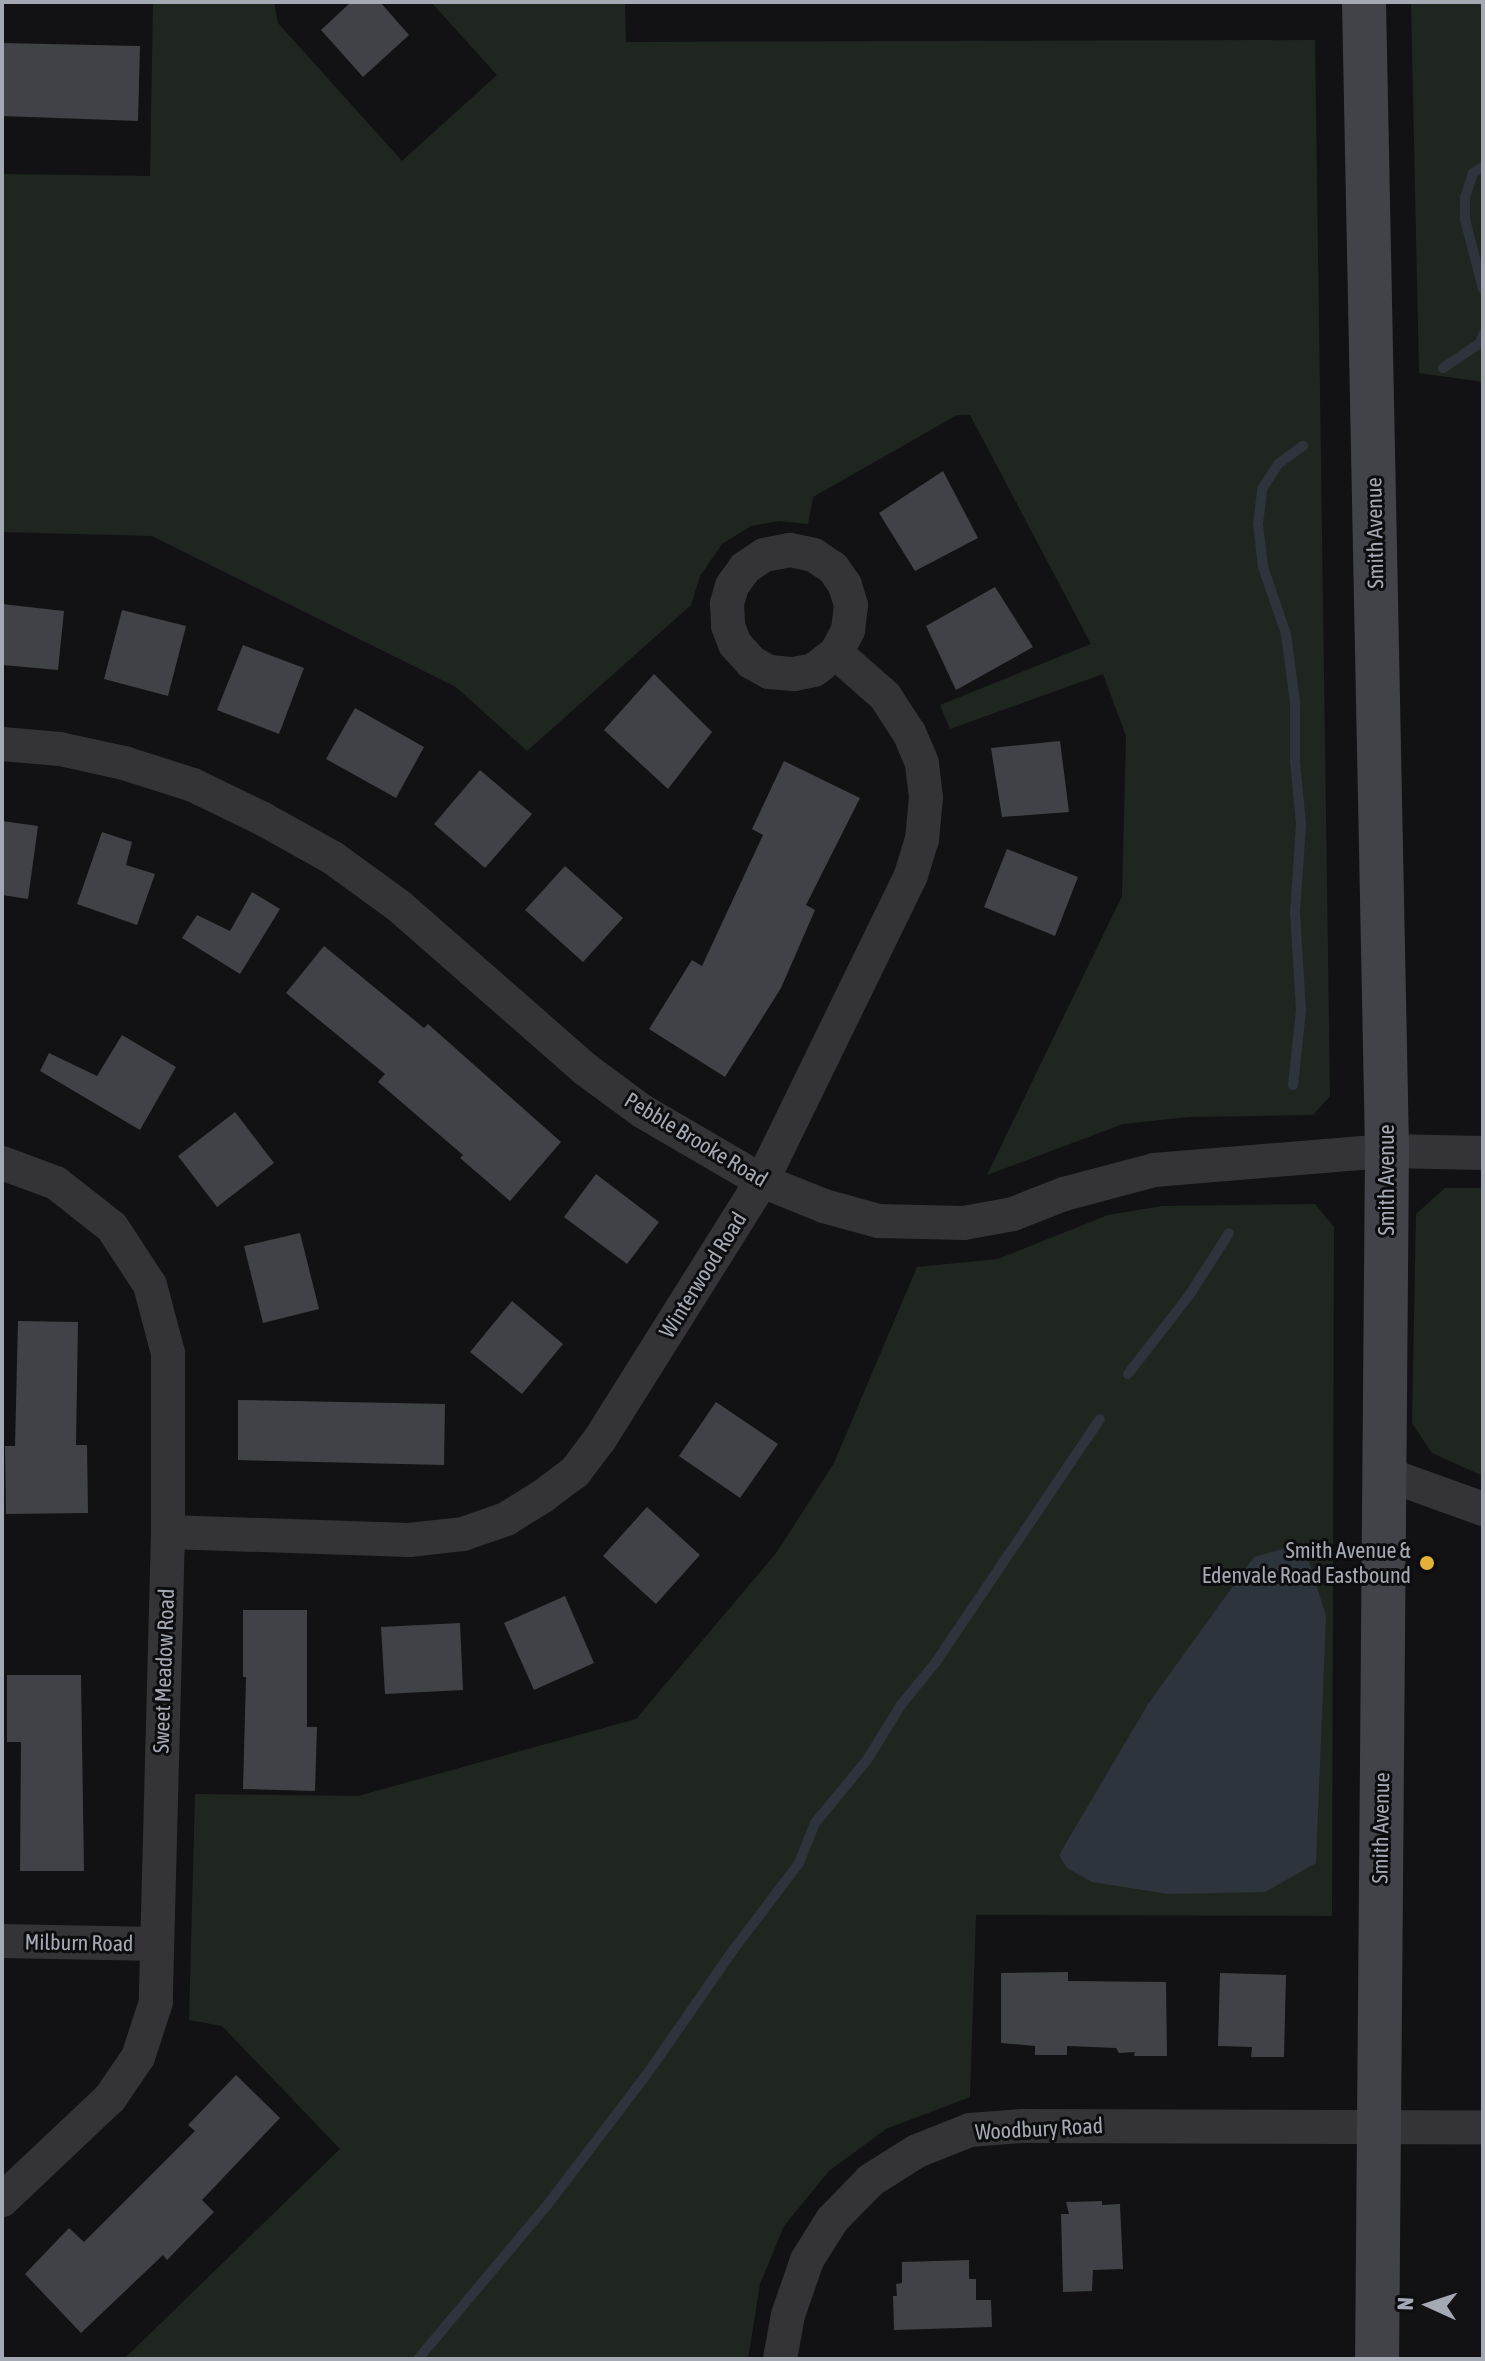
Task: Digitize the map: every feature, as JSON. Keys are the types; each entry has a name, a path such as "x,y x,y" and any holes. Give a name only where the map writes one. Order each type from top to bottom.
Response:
{"main road":[{"name":"Smith Avenue","path":"1364,2 1387,1151 1377,2359"}],"street":[{"name":"Winterwood Road","path":"168,1532 409,1540 463,1534 506,1519 575,1472 600,1439 762,1181 911,875 922,840 926,797 922,763 909,733 885,696 836,653"},
{"name":"Pebble Brooke Road","path":"2,744 60,749 111,760 193,785 263,819 333,858 399,906 585,1069 642,1111 762,1181 824,1206 878,1221 964,1223 1013,1214 1064,1194 1154,1170 1387,1151 1483,1153"},
{"name":"Sweet Meadow Road","path":"2,1163 56,1183 112,1227 150,1285 168,1353 168,1532 156,2002 138,2057 110,2098 2,2200"},
{"path":"1386,1474 1483,1509"},
{"name":"Milburn Road","path":"2,1941 157,1944"},
{"name":"Woodbury Road","path":"780,2359 788,2315 807,2260 832,2220 871,2180 917,2151 970,2130 1022,2126 1377,2125 1483,2128"}],"shaded area":[{"path":"153,2 274,2 278,23 402,161 497,75 431,2 625,2 626,42 1315,40 1330,1096 1313,1115 1189,1117 1123,1124 987,1175 1122,896 1126,736 1103,674 950,729 940,705 1091,644 970,415 957,415 813,497 808,524 779,521 751,526 722,544 700,576 691,605 527,751 456,687 152,536 2,532 2,174 150,176"},
{"path":"1411,2 1483,2 1483,382 1419,373"},
{"path":"1445,1188 1483,1188 1483,1476 1432,1453 1412,1423 1416,1214"},
{"path":"1315,1204 1334,1227 1332,1916 976,1915 970,2097 886,2129 829,2171 784,2226 760,2284 748,2359 124,2359 340,2149 222,2026 189,2020 195,1794 358,1796 636,1719 777,1552 834,1463 917,1267 998,1259 1108,1215 1162,1206"},
{"path":"1303,1543 1326,1616 1316,1863 1265,1892 1168,1894 1092,1882 1067,1868 1059,1855 1148,1704 1254,1557"}],"building":[{"path":"351,2 380,2 409,35 363,77 321,30"},
{"path":"2,43 140,46 138,121 2,116"},
{"path":"943,471 978,538 915,571 879,513"},
{"path":"995,587 1033,647 956,690 926,626"},
{"path":"2,604 64,611 58,670 2,665"},
{"path":"122,610 186,626 168,696 104,679"},
{"path":"243,645 304,668 279,734 217,710"},
{"path":"654,674 712,732 668,789 604,730"},
{"path":"355,708 424,747 396,798 326,759"},
{"path":"1060,741 1069,812 1002,817 991,748"},
{"path":"784,761 860,798 806,905 815,910 781,988 725,1077 649,1029 692,960 702,966 763,835 752,829"},
{"path":"480,770 532,814 485,868 434,824"},
{"path":"2,821 38,826 28,899 2,895"},
{"path":"102,832 132,842 126,865 155,874 137,925 77,904"},
{"path":"1007,849 1078,877 1055,936 984,907"},
{"path":"565,866 623,918 583,962 525,910"},
{"path":"252,892 280,909 240,974 182,938 197,915 230,931"},
{"path":"324,946 424,1028 428,1024 561,1142 510,1201 460,1158 463,1155 378,1082 385,1074 286,993"},
{"path":"122,1035 176,1067 140,1130 40,1071 49,1053 97,1076"},
{"path":"235,1112 274,1163 217,1207 178,1156"},
{"path":"596,1174 659,1222 627,1264 564,1217"},
{"path":"300,1233 319,1309 263,1323 244,1246"},
{"path":"512,1301 563,1344 522,1394 470,1352"},
{"path":"18,1321 78,1322 76,1445 87,1445 88,1513 6,1514 5,1446 15,1446"},
{"path":"238,1400 445,1404 444,1465 238,1460"},
{"path":"716,1402 778,1444 740,1498 679,1456"},
{"path":"647,1507 700,1555 656,1604 603,1556"},
{"path":"565,1596 594,1663 534,1690 504,1623"},
{"path":"243,1610 307,1610 307,1727 317,1727 315,1791 243,1789 246,1677 243,1677"},
{"path":"460,1623 463,1690 385,1694 381,1627"},
{"path":"7,1675 81,1675 84,1871 20,1871 21,1742 7,1742"},
{"path":"1068,1972 1068,1981 1166,1982 1167,2056 1134,2056 1135,2052 1119,2053 1116,2048 1067,2046 1067,2055 1035,2055 1035,2046 1001,2043 1001,1973"},
{"path":"1220,1973 1286,1975 1284,2057 1251,2057 1252,2047 1218,2046"},
{"path":"236,2075 280,2118 202,2200 214,2212 167,2260 163,2255 81,2333 25,2274 69,2228 84,2242 195,2131 188,2125"},
{"path":"1102,2201 1102,2205 1120,2204 1123,2269 1093,2270 1092,2291 1063,2292 1061,2214 1069,2214 1066,2202"},
{"path":"969,2260 969,2279 976,2279 976,2300 991,2300 992,2327 894,2330 893,2296 897,2296 896,2284 902,2283 902,2262"}],"waterway":[{"path":"1483,167 1473,173 1465,197 1465,219 1483,289"},
{"path":"1443,368 1480,343 1483,335"},
{"path":"1293,1085 1301,1010 1295,913 1301,824 1295,761 1295,702 1286,634 1263,567 1258,524 1262,489 1278,464 1303,446"},
{"path":"1128,1374 1190,1294 1229,1233"},
{"path":"418,2359 548,2204 647,2074 734,1949 799,1863 815,1823 867,1760 901,1705 936,1662 1100,1419"}],"place":[{"name":"Smith Avenue & Edenvale Road Eastbound","path":"1427,1563"}]}
